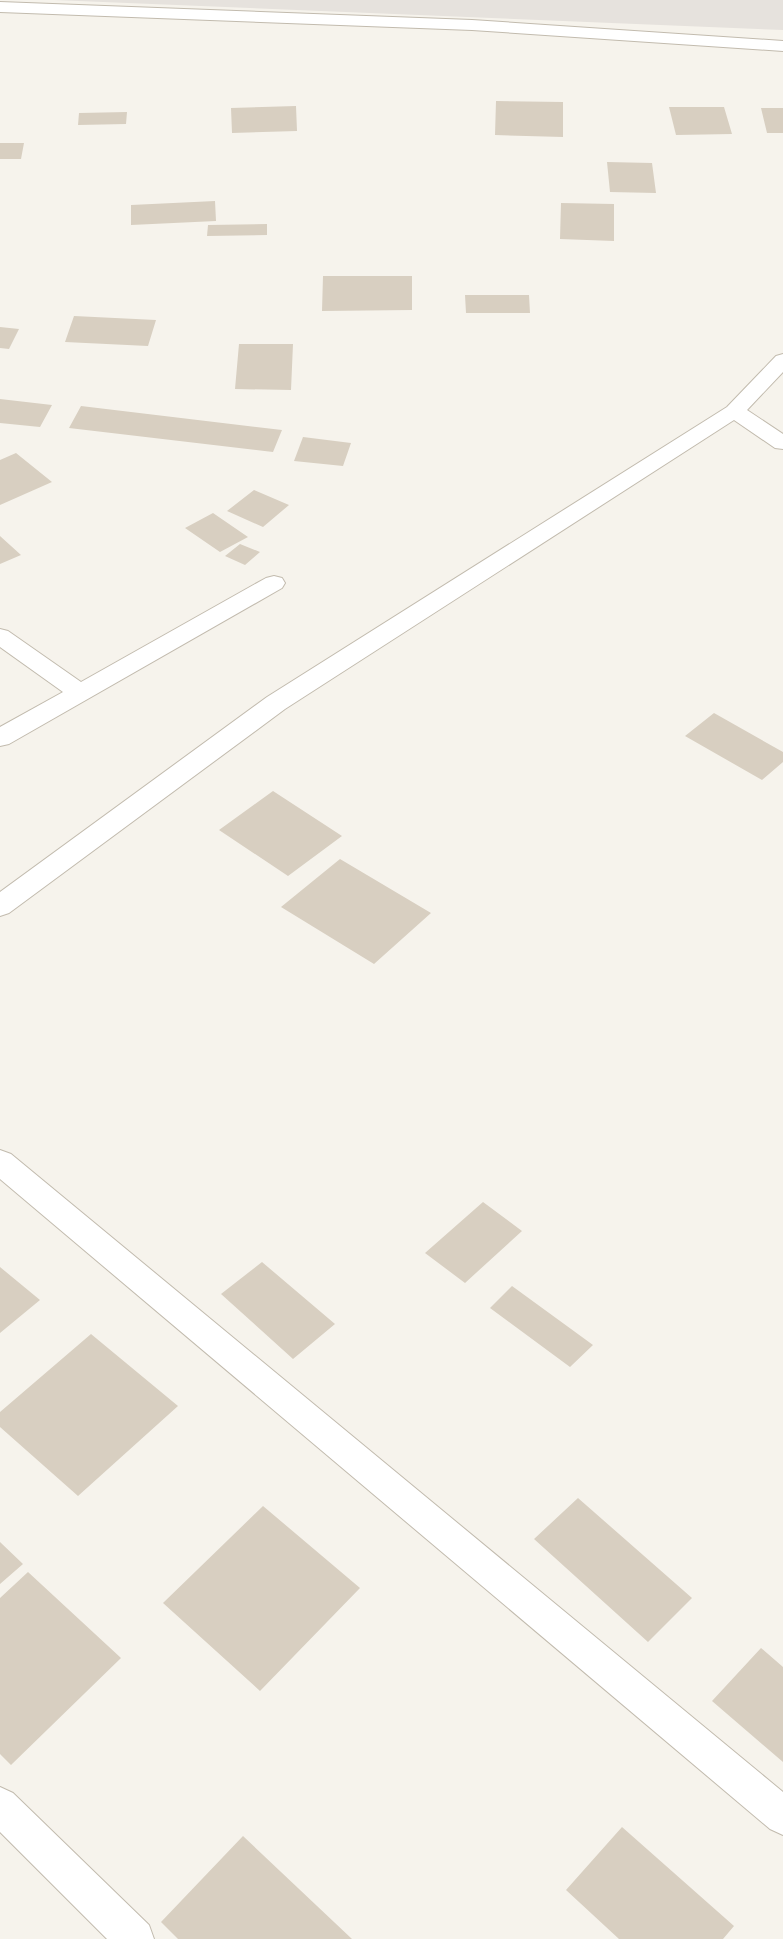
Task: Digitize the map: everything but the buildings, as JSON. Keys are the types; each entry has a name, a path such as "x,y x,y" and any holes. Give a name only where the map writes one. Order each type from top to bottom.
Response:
{"street":[{"path":"0,7 472,25 783,46"},
{"path":"0,906 276,703 734,411 783,360"},
{"path":"734,411 783,443"},
{"path":"0,738 274,583"},
{"path":"0,636 81,693"},
{"path":"0,1162 783,1816"},
{"path":"0,1806 136,1939"}],"shaded area":[{"path":"54,0 783,0 783,30"}]}
